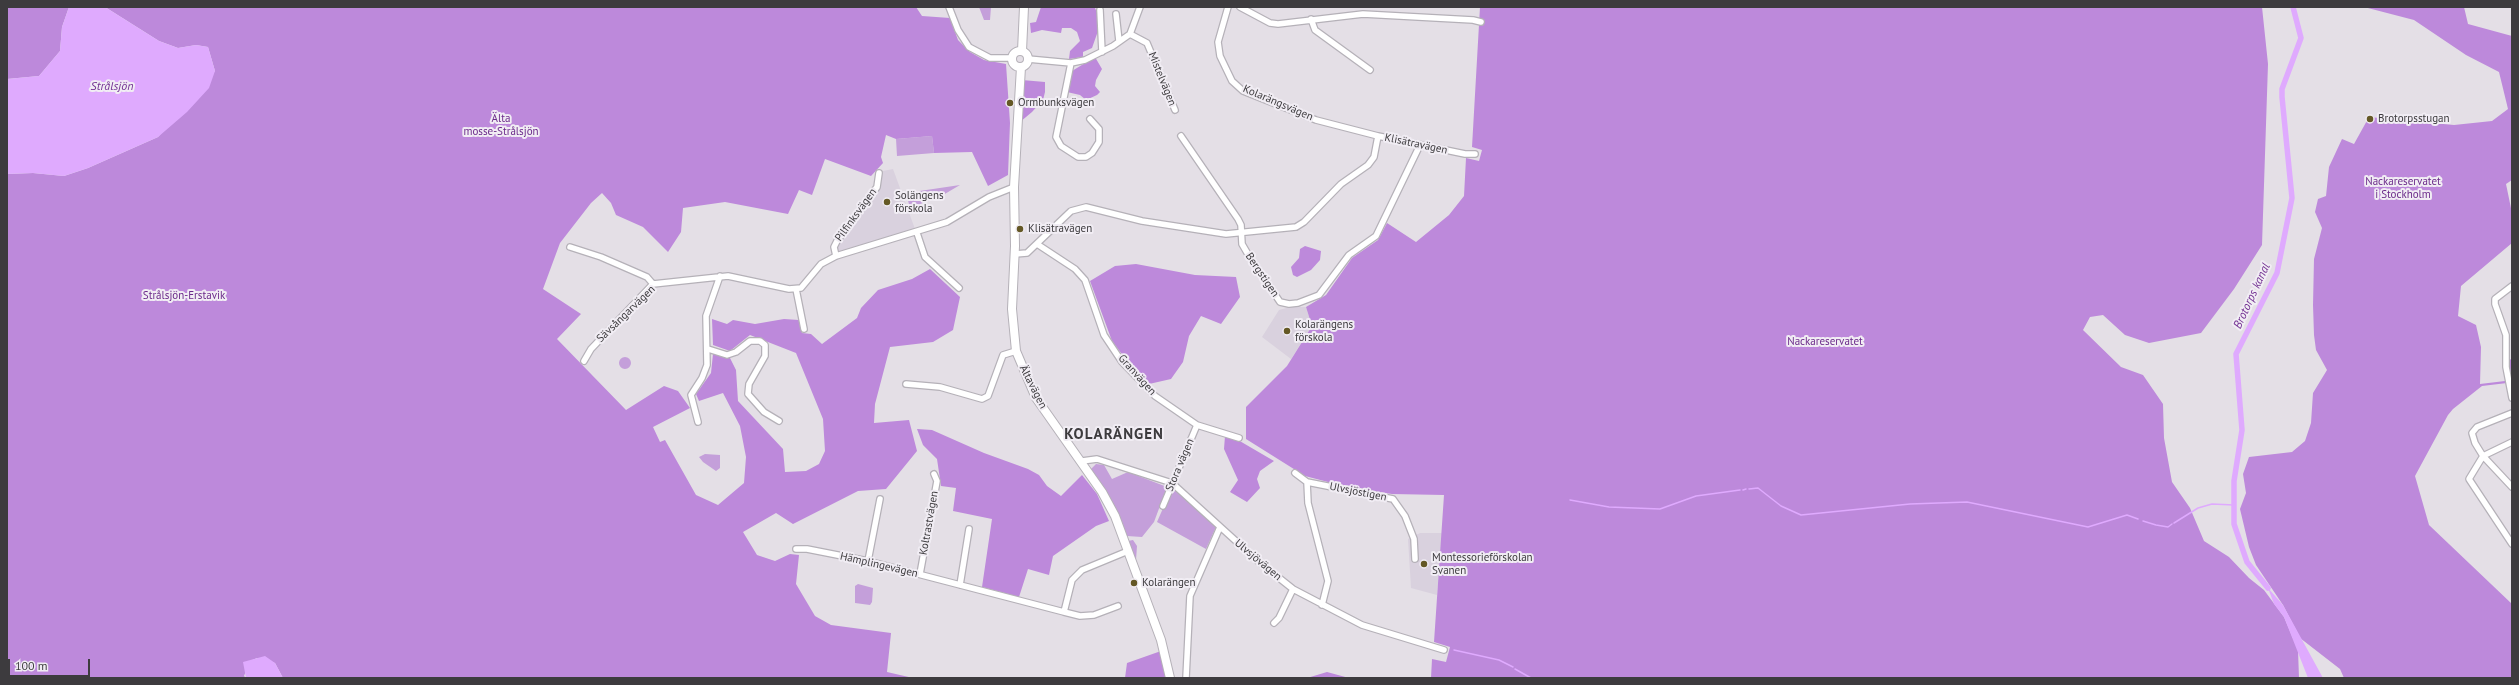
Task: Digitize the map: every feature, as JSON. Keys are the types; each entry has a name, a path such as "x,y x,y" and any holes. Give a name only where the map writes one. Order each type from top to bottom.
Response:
{"main road":[{"path":"1022,51 1024,7"},
{"path":"1022,51 1027,54 1028,59 1026,65 1021,67 1015,65 1012,58 1014,54 1022,51"},
{"name":"Ältavägen","path":"1021,67 1014,187 1015,254 1012,309 1016,351 1036,398 1082,461 1102,492 1128,551 1162,640 1170,678"}],"street":[{"path":"949,7 958,30 969,46 990,58 1012,58"},
{"path":"1028,59 1071,63 1085,60 1102,52 1130,34 1140,7"},
{"name":"Kolarängsvägen","path":"1228,7 1218,42 1220,56 1232,81 1243,91 1316,120 1378,136"},
{"path":"1240,7 1270,23 1278,24 1311,19 1371,14 1473,20 1481,22"},
{"path":"1100,10 1102,52"},
{"path":"1116,14 1119,41"},
{"path":"1311,19 1315,30 1370,70"},
{"name":"Mistelvägen","path":"1130,34 1147,43 1175,110"},
{"path":"1071,63 1056,137 1061,146 1078,157 1086,157 1097,147 1100,135 1096,124 1090,119"},
{"name":"Bergstigen","path":"1181,136 1238,219 1241,225 1242,244 1280,302 1298,303 1311,299 1325,289 1349,255 1376,236 1420,144"},
{"name":"Klisätravägen","path":"1015,254 1027,253 1071,211 1086,207 1142,221 1226,234 1296,227 1304,222 1341,184 1368,165 1374,157 1378,136 1465,154 1475,154"},
{"name":"Pilfinksvägen","path":"836,256 834,247 837,241 877,187 879,173"},
{"path":"804,329 796,289 801,288 821,264 836,256 917,233 947,222 989,197 1014,187"},
{"path":"917,233 925,257 959,288"},
{"name":"Granvägen","path":"1037,244 1075,269 1085,280 1104,335 1122,362 1164,404 1197,425 1239,438"},
{"path":"570,247 647,277 653,284"},
{"path":"698,422 690,401 691,394 702,378 707,365 708,349 706,316 720,276"},
{"name":"Sävsångarvägen","path":"584,361 591,349 653,284 720,276 796,289"},
{"path":"2512,286 2495,299 2495,304 2506,334 2506,368 2512,398"},
{"path":"708,349 727,355 736,352 750,341 760,341 765,345 765,356 749,384 748,394 764,412 779,421"},
{"path":"906,384 940,387 982,400 988,396 1003,355 1016,351"},
{"path":"2512,412 2477,427 2472,433 2475,443 2483,456 2512,487"},
{"name":"Stora vägen","path":"1162,506 1197,425"},
{"path":"2512,442 2483,456 2469,479 2512,544"},
{"name":"Ulvsjövägen","path":"1082,461 1097,459 1172,483 1220,527 1293,589 1322,605 1374,629 1436,646 1444,650"},
{"name":"Ulvsjöstigen","path":"1294,473 1307,482 1393,499 1404,516 1414,539 1415,559"},
{"name":"Koltrastvägen","path":"920,574 937,481 934,474"},
{"path":"1307,482 1308,503 1328,581 1322,605"},
{"path":"868,561 880,499"},
{"path":"1186,678 1190,596 1220,527"},
{"path":"960,585 970,529"},
{"name":"Hämplingevägen","path":"796,549 807,549 868,561 1080,616 1094,615 1118,606"},
{"path":"1064,612 1072,580 1082,570 1128,551"},
{"path":"1274,623 1280,618 1293,589"}],"shaded area":[{"path":"979,7 991,7 990,20 984,20"},
{"path":"932,136 934,153 897,156 896,139"},
{"name":"Solängens förskola","path":"893,169 915,229 839,252 837,245 879,188 883,171"},
{"path":"960,185 943,195 910,208 906,193"},
{"name":"Kolarängens förskola","path":"1290,307 1306,307 1312,326 1291,359 1262,337 1279,310"},
{"path":"623,357 627,357 631,363 627,369 623,369 619,365 619,361"},
{"path":"705,454 720,455 720,468 716,471 703,462 699,457"},
{"path":"1096,464 1104,465 1112,479 1128,472 1167,487 1154,522 1142,537 1127,536 1107,493 1091,469"},
{"path":"1171,490 1176,490 1216,527 1206,549 1157,522"},
{"name":"Montessorieförskolan Svanen","path":"1420,533 1442,533 1437,595 1411,588 1408,539"},
{"path":"1133,540 1137,546 1136,560 1128,541"},
{"path":"858,584 873,588 872,602 870,605 855,603 855,586"}],"green space":[{"path":"7,7 69,7 62,27 60,51 39,76 7,79"},
{"path":"105,7 916,7 922,16 950,18 958,40 970,52 984,60 1006,64 1010,123 1008,175 988,186 972,152 934,153 932,136 896,139 886,135 881,157 883,163 871,176 825,159 812,195 799,190 788,214 725,202 683,208 681,232 668,252 643,227 616,215 611,203 602,193 591,203 560,243 543,289 581,314 557,339 626,410 664,386 678,391 690,408 653,427 660,442 665,440 696,495 718,505 744,483 746,457 740,426 723,393 699,401 696,394 711,373 713,354 730,358 736,370 738,401 783,449 785,472 806,471 819,464 825,451 823,419 796,353 750,335 730,351 713,345 712,319 727,324 733,320 755,324 784,319 799,320 802,333 811,334 822,344 857,318 861,308 878,290 912,279 930,269 960,297 953,330 933,342 890,347 875,404 874,423 909,420 917,451 886,489 858,491 793,524 776,513 743,532 757,555 775,561 790,554 799,555 796,584 815,616 831,625 891,633 887,672 913,678 283,678 275,663 257,658 250,661 244,676 246,678 7,678 7,174 33,173 64,176 88,168 158,137 215,71 208,47 196,45 178,48 159,41"},
{"path":"1041,7 1095,8 1097,13 1098,31 1092,48 1083,52 1083,57 1069,59 1070,51 1080,41 1077,32 1071,28 1062,28 1061,33 1042,30 1031,33 1030,23 1036,22"},
{"name":"Nackareservatet","path":"1480,7 2262,7 2268,64 2262,245 2234,289 2201,333 2149,343 2125,335 2103,315 2090,317 2083,330 2121,367 2143,375 2163,404 2164,438 2172,482 2190,508 2204,541 2229,557 2249,578 2264,590 2284,617 2298,650 2299,678 1431,678 1432,659 1446,662 1450,647 1434,642 1444,495 1392,494 1351,488 1305,476 1246,439 1246,407 1287,366 1312,326 1306,307 1326,295 1352,258 1378,240 1387,223 1416,242 1449,215 1464,196 1466,158 1479,161 1482,150 1472,147"},
{"name":"Nackareservatet i Stockholm","path":"2364,7 2464,7 2468,24 2512,36 2512,180 2506,184 2512,213 2512,243 2461,286 2458,316 2476,325 2481,347 2480,384 2505,381 2505,361 2512,359 2512,392 2507,383 2482,386 2453,409 2448,415 2415,476 2429,525 2512,604 2512,678 2344,678 2340,669 2300,638 2283,605 2256,565 2249,547 2240,509 2246,493 2243,474 2249,457 2292,452 2305,441 2311,423 2313,393 2327,370 2316,350 2314,335 2314,259 2322,228 2315,212 2318,199 2326,196 2329,167 2342,139 2354,144 2369,117 2454,125 2492,121 2508,109 2499,72 2466,55 2414,20"},
{"path":"1095,57 1102,69 1096,80 1095,86 1100,92 1086,100 1080,95 1067,92 1072,71"},
{"path":"1022,80 1045,82 1045,92 1043,100 1020,122"},
{"path":"1305,246 1321,251 1320,260 1311,270 1297,277 1293,275 1291,267 1299,258 1300,249"},
{"path":"1136,264 1195,275 1236,277 1240,297 1221,324 1201,316 1189,336 1183,362 1171,379 1149,384 1127,361 1112,341 1090,281 1115,266"},
{"path":"917,429 932,430 984,453 1028,469 1039,475 1047,486 1061,496 1082,475 1097,494 1109,521 1096,526 1053,556 1049,575 1028,569 1019,597 982,587 992,519 953,511 956,488 941,486 937,459 923,445"},
{"path":"1225,436 1238,440 1274,461 1260,471 1257,479 1260,488 1247,502 1230,492 1238,480 1224,449"},
{"path":"1161,651 1166,678 1125,678 1127,663"},
{"path":"1327,672 1349,678 1307,678"},
{"path":"994,677 1048,678 933,678"}],"water":[{"name":"Strålsjön","path":"69,7 105,7 159,41 178,48 196,45 208,47 215,71 209,88 187,112 158,137 88,168 64,176 33,173 7,174 7,79 39,76 60,51 62,27"},
{"path":"2268,588 2283,605 2323,678 2308,678 2284,617 2274,604"},
{"path":"265,656 275,663 283,678 246,678 243,662"}],"waterway":[{"name":"Brotorps kanal","path":"2268,588 2247,562 2234,524 2234,481 2242,430 2236,354 2277,273 2292,198 2282,89 2301,38 2293,7"},
{"path":"1749,489 1758,488 1781,506 1801,515 1910,504 1967,502 2088,527 2127,515 2138,519"},
{"path":"1570,500 1609,507 1660,509 1696,496 1740,490"},
{"path":"2174,523 2198,508 2212,504 2234,505"},
{"path":"2143,521 2168,527 2172,524"},
{"path":"1454,650 1499,660 1513,667"},
{"path":"1515,669 1531,678"}],"place":[{"name":"Ormbunksvägen","path":"1010,103"},
{"name":"Brotorpsstugan","path":"2370,119"},
{"name":"Solängens förskola","path":"887,202"},
{"name":"Klisätravägen","path":"1020,229"},
{"name":"Kolarängens förskola","path":"1287,331"},
{"name":"Montessorieförskolan Svanen","path":"1424,564"},
{"name":"Kolarängen","path":"1134,583"}],"district":[{"name":"KOLARÄNGEN","path":"1114,435"}],"park label":[{"name":"Älta mosse-Strålsjön","path":"501,125"},
{"name":"Strålsjön-Erstavik","path":"184,296"}]}
